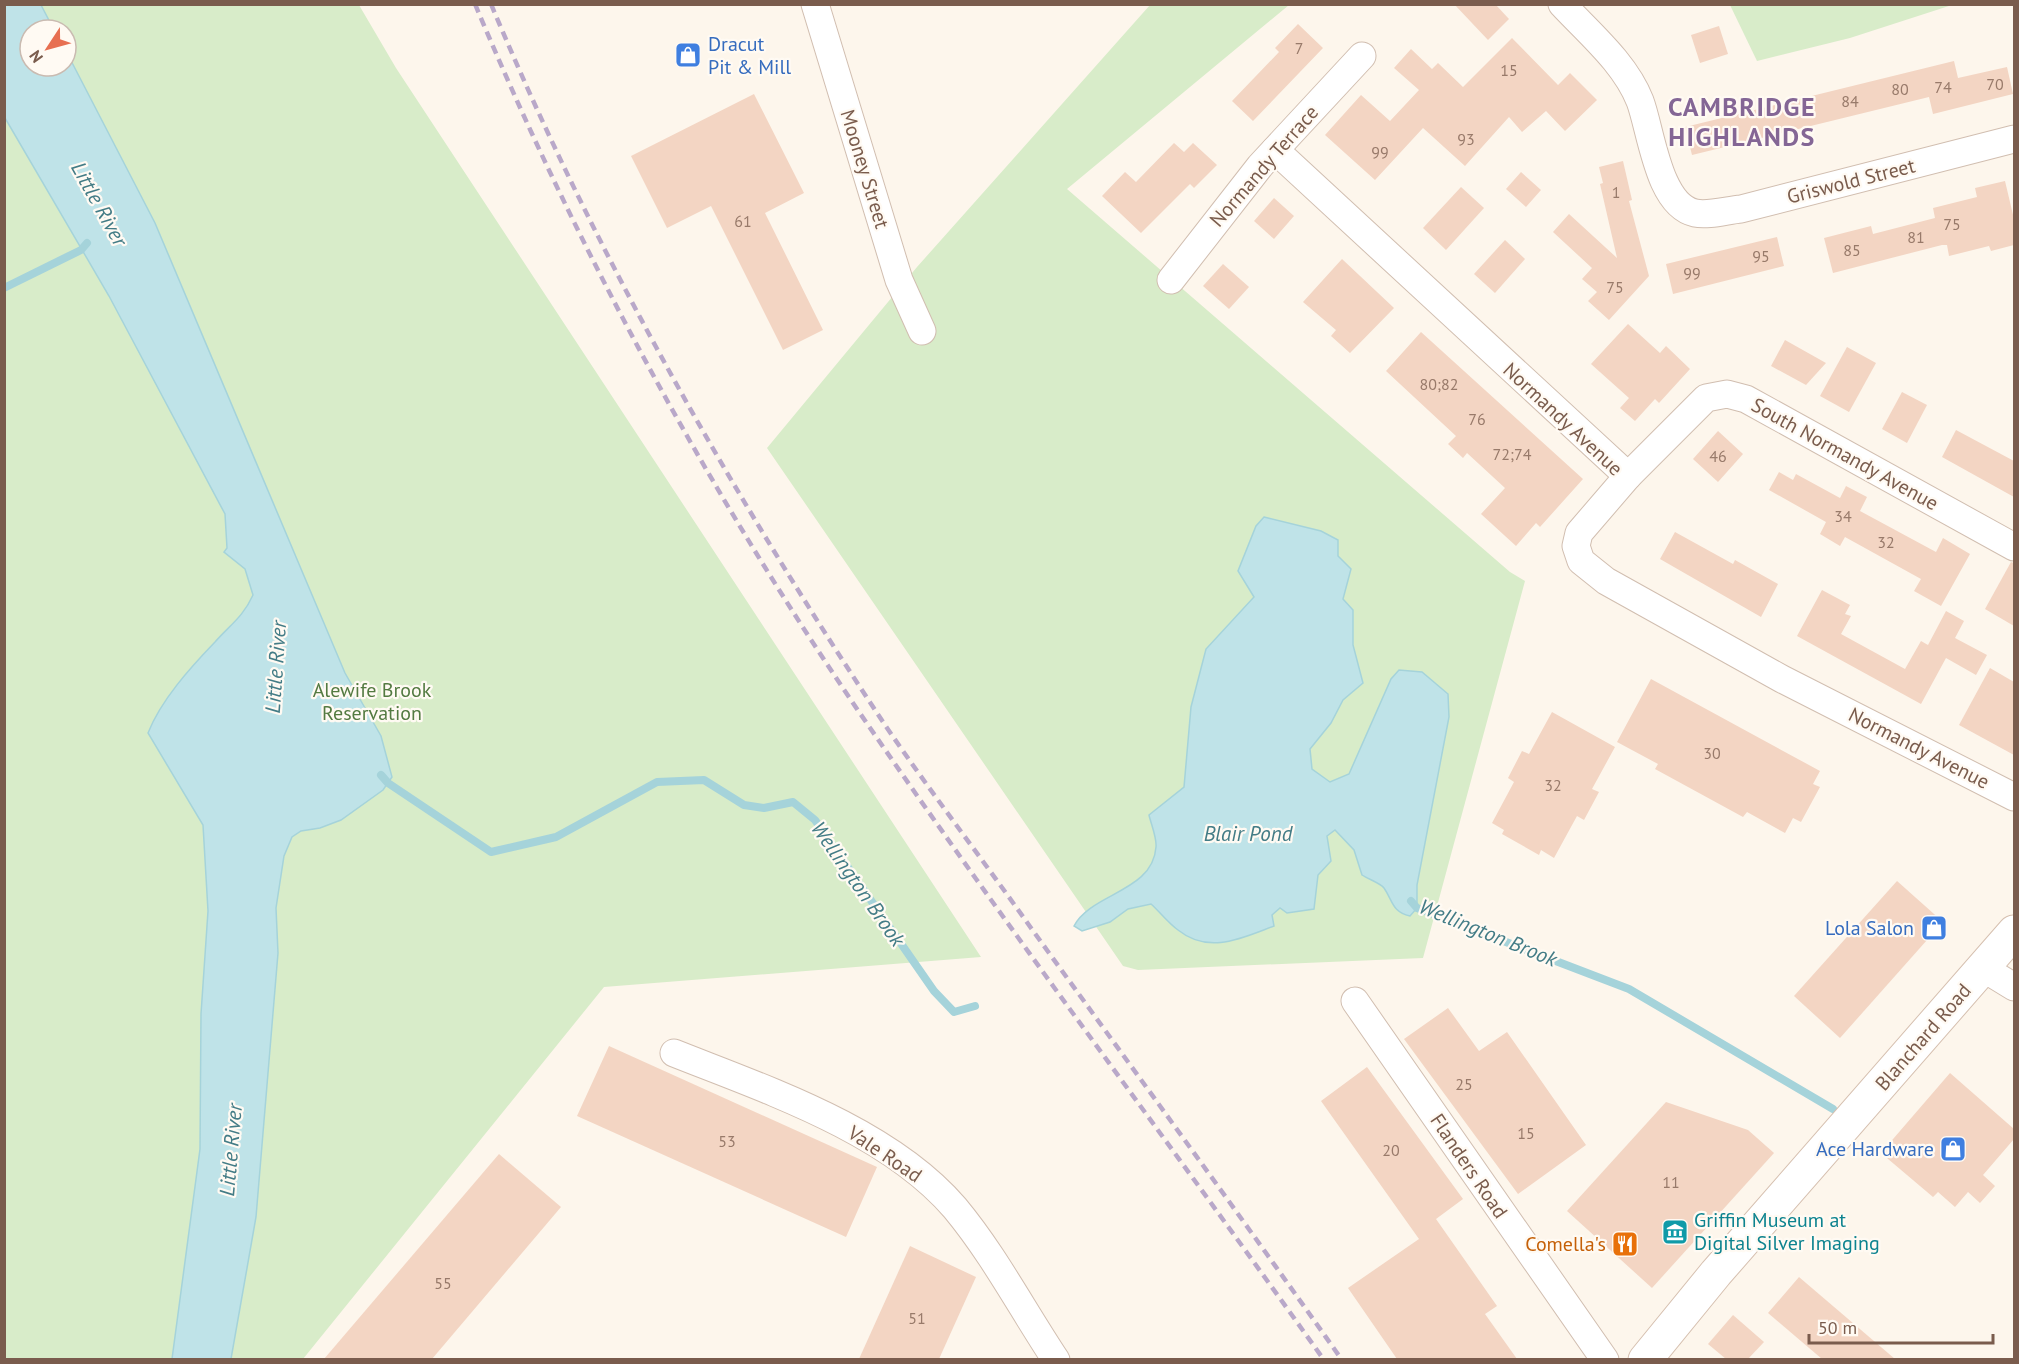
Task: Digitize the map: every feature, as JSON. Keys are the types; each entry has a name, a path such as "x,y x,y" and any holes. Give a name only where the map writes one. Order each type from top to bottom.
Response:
{"main road":[{"name":"Blanchard Road","path":"1645,1359 1716,1273 2014,932"}],"street":[{"name":"Mooney Street","path":"814,4 898,280 922,331"},
{"name":"Griswold Street","path":"1562,4 1620,66 1640,101 1653,153 1671,194 1686,209 1696,213 1741,209 2014,139"},
{"name":"Normandy Terrace","path":"1171,280 1275,150 1362,57"},
{"name":"Normandy Avenue","path":"1275,150 1628,476 1579,533 1576,546 1581,561 1606,580 1782,679 2014,797"},
{"name":"South Normandy Avenue","path":"1628,476 1706,398 1727,394 1746,399 2014,547"},
{"path":"1983,968 2014,987"},
{"name":"Flanders Road","path":"1355,1001 1605,1359"},
{"name":"Vale Road","path":"674,1053 761,1088 849,1128 913,1168 954,1207 1000,1271 1056,1359"}],"green space":[{"name":"Alewife Brook Reservation","path":"4,5 359,5 396,68 981,957 604,987 303,1359 5,1359"},
{"path":"1150,5 1289,5 1067,189 1510,572 1525,581 1423,958 1138,970 1123,966 767,448 917,267"},
{"path":"1730,5 1952,5 1850,38 1757,61"}],"water":[{"name":"Little River","path":"4,5 41,5 48,18 18,18 18,78 78,78 78,74 155,223 345,673 381,736 392,777 383,790 341,820 320,828 301,831 292,837 284,856 276,908 278,953 256,1217 231,1359 172,1359 200,1149 201,1014 208,911 203,825 148,733 160,709 177,685 241,615 253,595 245,569 224,552 227,548 225,514 109,296 5,118"},
{"name":"Blair Pond","path":"1264,517 1321,531 1338,540 1338,556 1351,569 1343,599 1353,610 1353,645 1363,683 1343,700 1331,723 1310,749 1312,769 1330,782 1349,774 1391,679 1399,670 1422,672 1448,694 1449,717 1417,885 1417,908 1410,916 1396,909 1382,886 1362,875 1354,850 1335,830 1327,836 1331,861 1318,875 1314,909 1287,913 1280,908 1272,915 1274,926 1226,942 1202,942 1178,930 1151,904 1128,909 1110,922 1082,931 1074,926 1082,915 1133,883 1144,874 1152,862 1156,843 1149,815 1184,787 1191,707 1206,649 1254,597 1238,571 1256,526"}],"building":[{"path":"1454,4 1495,4 1509,19 1488,40"},
{"path":"1298,24 1323,48 1253,121 1232,101 1279,52 1275,48"},
{"path":"1719,26 1728,54 1700,63 1691,35"},
{"path":"1512,38 1558,85 1570,73 1597,100 1565,131 1546,111 1522,132 1509,117 1465,166 1423,128 1375,180 1325,135 1361,95 1390,121 1419,90 1394,68 1411,49 1432,69 1438,63 1463,87"},
{"path":"1954,61 1958,78 2007,67 2013,94 1933,114 1929,97 1692,155 1685,127"},
{"path":"754,94 804,193 765,213 823,330 783,350 711,206 667,228 631,156"},
{"path":"1174,143 1184,152 1193,143 1217,165 1194,188 1190,184 1141,233 1102,196 1125,172 1136,182"},
{"path":"1623,161 1632,200 1629,201 1649,276 1609,320 1588,301 1597,292 1582,279 1592,268 1553,232 1569,214 1617,258 1600,184 1603,183 1599,167"},
{"path":"1521,172 1541,190 1526,207 1506,189"},
{"path":"2005,181 2014,219 2014,245 1991,251 1989,246 1949,256 1947,245 1942,245 1833,273 1824,238 1871,226 1873,234 1935,218 1933,208 1977,197 1975,188"},
{"path":"1461,187 1484,208 1446,250 1423,228"},
{"path":"1274,198 1294,216 1274,239 1254,221"},
{"path":"1777,237 1784,266 1673,294 1666,264"},
{"path":"1505,240 1525,259 1495,293 1474,274"},
{"path":"1342,259 1394,308 1350,353 1331,336 1336,330 1303,302"},
{"path":"1223,264 1249,287 1229,309 1203,286"},
{"path":"1628,324 1660,353 1666,346 1690,369 1659,403 1655,399 1635,421 1620,408 1629,398 1591,364"},
{"path":"1421,332 1583,479 1540,527 1536,523 1516,546 1481,514 1505,488 1467,453 1463,458 1448,444 1456,436 1386,371"},
{"path":"1785,340 1826,363 1806,385 1771,366"},
{"path":"1847,347 1876,363 1849,412 1820,396"},
{"path":"1902,392 1927,405 1907,443 1882,429"},
{"path":"1956,430 2014,461 2014,497 1942,457"},
{"path":"1718,431 1743,454 1718,482 1693,459"},
{"path":"1779,472 1793,480 1796,474 1840,498 1846,486 1867,497 1860,511 1936,552 1943,538 1970,554 1941,606 1914,591 1921,579 1845,537 1840,546 1820,534 1826,522 1769,490"},
{"path":"1675,532 1733,564 1735,560 1778,584 1761,617 1660,559"},
{"path":"2011,562 2014,563 2014,626 1985,609"},
{"path":"1822,590 1850,605 1845,614 1851,616 1841,634 1905,669 1921,641 1928,645 1946,611 1964,621 1955,638 1987,655 1976,675 1946,658 1921,704 1797,636"},
{"path":"1990,668 2014,682 2014,755 1959,725"},
{"path":"1651,679 1820,771 1813,784 1820,787 1801,822 1793,818 1785,833 1747,812 1743,817 1655,769 1658,764 1617,742"},
{"path":"1552,712 1615,747 1592,789 1599,792 1584,820 1577,816 1554,858 1541,850 1539,855 1502,834 1504,830 1492,823 1514,782 1508,778 1522,751 1529,754"},
{"path":"1897,881 1943,922 1840,1038 1794,996"},
{"path":"1448,1008 1479,1051 1507,1032 1586,1145 1518,1194 1404,1039"},
{"path":"609,1046 877,1167 846,1237 577,1116"},
{"path":"1367,1067 1463,1199 1436,1219 1497,1306 1485,1314 1517,1359 1397,1359 1348,1288 1419,1239 1321,1101"},
{"path":"1950,1073 2014,1129 2014,1139 1983,1175 1995,1186 1980,1203 1968,1192 1955,1207 1938,1192 1933,1197 1881,1153"},
{"path":"1666,1102 1748,1130 1774,1153 1652,1288 1567,1211"},
{"path":"499,1154 561,1207 432,1359 324,1359"},
{"path":"910,1246 976,1277 939,1359 859,1359"},
{"path":"1799,1277 1895,1359 1822,1359 1768,1313"},
{"path":"1733,1315 1764,1342 1748,1359 1726,1359 1708,1344"}],"waterway":[{"path":"4,288 81,250 87,243"},
{"name":"Wellington Brook","path":"381,775 388,783 491,852 556,837 657,782 704,780 744,805 764,808 793,802 815,820 934,991 954,1012 975,1006"},
{"name":"Wellington Brook","path":"1411,901 1417,908 1629,989 1833,1109"}],"railway":[{"path":"475,4 561,195 608,289 708,473 762,563 877,738 932,816 1324,1360"},
{"path":"491,4 532,99 622,283 721,463 829,639 921,776 1342,1360"}],"place":[{"name":"Dracut Pit & Mill","path":"688,55"},
{"name":"Lola Salon","path":"1934,928"},
{"name":"Ace Hardware","path":"1953,1149"},
{"name":"Griffin Museum at Digital Silver Imaging","path":"1675,1232"},
{"name":"Comella's","path":"1625,1244"}],"district":[{"name":"CAMBRIDGE HIGHLANDS","path":"1742,122"}]}
